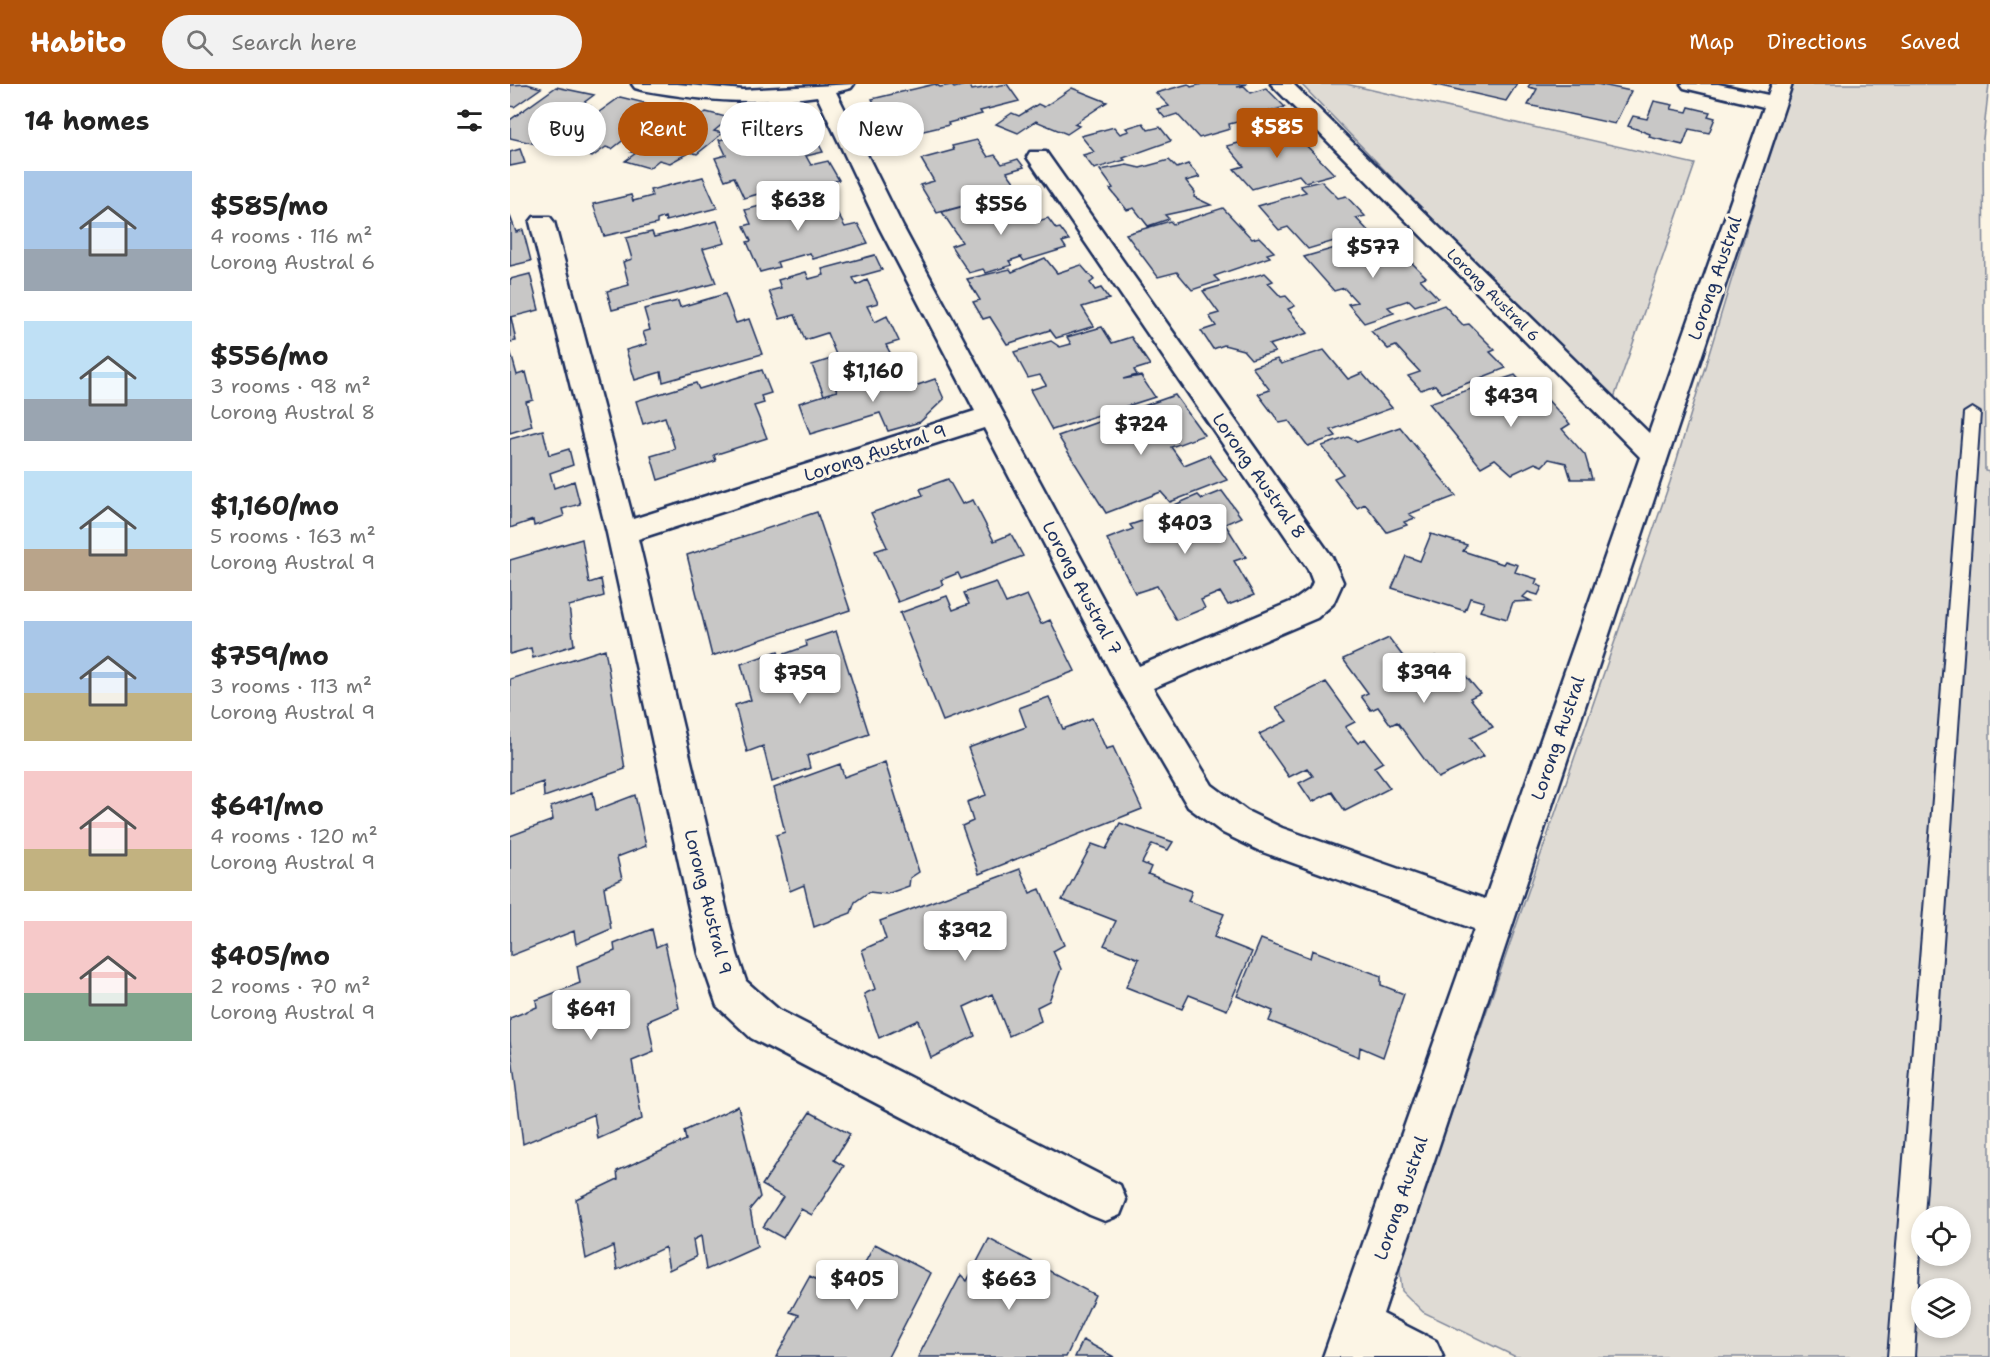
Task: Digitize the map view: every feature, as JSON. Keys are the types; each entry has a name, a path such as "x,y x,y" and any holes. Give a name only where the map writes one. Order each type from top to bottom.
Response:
{"street":[{"path":"642,84 716,95 752,97 834,87"},
{"name":"Lorong Austral 6","path":"1281,84 1655,455"},
{"path":"1691,84 1778,93"},
{"name":"Lorong Austral 7","path":"834,87 891,227 1132,683 1200,796 1235,822 1272,840 1496,920"},
{"name":"Lorong Austral","path":"1420,1357 1351,1341 1778,93"},
{"name":"Lorong Austral 8","path":"1038,157 1321,565 1328,582 1322,596 1306,609 1132,683"},
{"name":"Lorong Austral 9","path":"542,222 622,533 718,954 731,993 765,1024 1105,1200"},
{"name":"Lorong Austral 9","path":"622,533 991,416"}],"lane":[{"path":"1901,1357 1972,413"}],"shaded area":[{"path":"1301,84 1346,84 1695,164 1612,404"},
{"path":"1791,84 1989,84 1983,139 1985,471 1990,472 1990,1357 1516,1357 1423,1312 1402,1291 1399,1264 1670,482"}],"building":[{"path":"527,84 541,88 514,107 510,106 510,85"},
{"path":"935,84 940,87 951,85 954,88 969,84 972,90 1007,84 1019,101 980,111 982,114 924,131 924,102 874,102 872,99"},
{"path":"1188,84 1191,87 1202,84 1247,84 1237,87 1244,86 1251,93 1266,88 1285,107 1259,114 1265,120 1241,127 1237,122 1229,124 1230,129 1199,138 1177,114 1165,118 1157,109 1169,106 1156,93"},
{"path":"1432,84 1517,84 1506,101"},
{"path":"1530,84 1597,84 1631,91 1615,124 1528,105 1537,89 1528,87"},
{"path":"556,87 594,95 585,102 535,102"},
{"path":"1072,88 1107,102 1074,124 1079,126 1067,134 1036,121 1018,133 996,124 1012,113 1019,116 1038,104 1044,107"},
{"path":"620,97 641,102 618,102 618,144 612,149 606,147 606,107"},
{"path":"1654,101 1673,105 1671,109 1687,112 1689,107 1710,112 1708,116 1715,118 1709,133 1689,129 1683,145 1649,137 1650,134 1628,126 1633,116 1647,119"},
{"path":"528,107 528,142 510,138 510,120"},
{"path":"708,112 720,116 720,126 714,131 720,132 720,135 708,145"},
{"path":"1143,123 1148,130 1160,127 1171,141 1123,158 1125,160 1094,169 1083,155 1094,152 1081,136 1114,127 1120,134 1129,131 1126,128"},
{"path":"1278,125 1293,141 1300,139 1334,174 1305,182 1299,175 1252,189 1234,169 1244,166 1227,146 1262,137 1256,131"},
{"path":"977,140 988,157 995,155 1002,164 1018,159 1024,167 1007,172 1020,190 986,200 984,197 977,199 978,202 937,213 920,185 934,181 921,159 954,150 952,146"},
{"path":"520,149 525,163 510,166 510,152"},
{"path":"632,156 683,156 670,163 659,160 649,168 625,161"},
{"path":"722,156 806,156 811,165 828,161 839,180 786,193 783,187 744,198 734,177 725,180 715,158"},
{"path":"1169,160 1177,168 1188,164 1200,177 1186,181 1195,192 1194,197 1211,205 1165,215 1169,219 1148,226 1134,208 1127,210 1110,189 1113,188 1100,170 1127,165 1140,168"},
{"path":"703,177 717,208 666,221 665,217 657,220 657,224 604,236 593,204 631,195 633,201 652,196 650,190"},
{"path":"1321,181 1338,198 1346,196 1365,216 1356,218 1372,235 1348,243 1344,238 1308,249 1288,227 1279,230 1258,206 1306,192 1300,186"},
{"path":"816,193 824,209 834,207 845,227 858,224 868,243 813,259 810,253 777,262 779,267 760,272 747,242 751,241 744,226 751,224 745,210 775,202 778,209 795,205 793,199"},
{"path":"1007,197 1019,214 1027,211 1035,222 1048,218 1056,229 1060,228 1069,240 1062,242 1066,248 1024,261 1021,257 1009,261 1012,265 986,273 983,269 969,273 951,246 962,242 942,212 968,205 973,212 983,209 985,212 989,211 983,204"},
{"path":"1223,208 1252,239 1259,237 1274,252 1267,254 1270,257 1214,276 1219,281 1192,290 1177,272 1158,277 1126,234 1170,221 1173,224"},
{"path":"510,216 516,232 523,230 531,261 510,266"},
{"path":"717,221 725,243 703,249 716,283 612,310 607,291 629,285 623,262 632,259 626,238 652,232 654,237"},
{"path":"1377,238 1397,258 1404,255 1426,277 1420,279 1438,298 1415,306 1409,300 1388,307 1394,313 1364,323 1348,304 1357,302 1344,288 1334,291 1304,257 1335,248 1348,256 1362,251 1356,245"},
{"path":"875,255 882,270 853,278 857,285 867,280 878,303 867,306 875,322 887,316 899,341 886,345 894,360 905,357 911,370 857,386 853,377 834,383 837,391 824,395 812,365 837,357 827,333 805,340 795,315 780,319 769,291 781,288 778,280 806,272 809,279 824,275 822,269"},
{"path":"1045,258 1057,273 1081,265 1094,280 1090,283 1095,290 1101,288 1109,299 1082,307 1094,326 1056,338 1050,330 1007,344 990,317 983,319 973,302 980,300 967,279 1010,269 1012,272"},
{"path":"1265,273 1273,281 1268,283 1281,297 1286,296 1295,306 1288,309 1308,333 1269,345 1275,352 1251,359 1243,350 1224,345 1213,349 1201,331 1216,326 1209,316 1219,313 1203,291"},
{"path":"530,274 539,310 511,317 516,341 510,342 510,279"},
{"path":"725,294 736,323 749,319 762,354 663,382 661,372 635,380 626,350 647,344 643,332 650,330 644,309 678,301 680,307"},
{"path":"1444,305 1463,325 1469,324 1495,350 1490,352 1506,368 1442,393 1435,385 1421,390 1408,376 1420,372 1396,346 1388,349 1371,331"},
{"path":"1102,327 1112,343 1131,337 1150,365 1134,370 1137,375 1123,379 1141,376 1155,397 1052,430 1030,390 1046,385 1040,375 1028,378 1014,352 1051,341 1060,347 1071,344 1067,337"},
{"path":"510,350 517,375 526,372 533,400 526,402 532,426 510,433"},
{"path":"1324,350 1348,379 1362,373 1392,408 1331,430 1336,436 1308,446 1289,421 1280,423 1258,394 1270,390 1252,367 1277,359 1281,364"},
{"path":"762,370 771,393 761,396 764,403 754,406 767,438 714,455 716,461 658,480 651,456 675,449 665,417 643,424 636,401 696,383 699,389"},
{"path":"901,373 909,388 935,379 944,399 920,422 888,431 880,413 810,434 799,403 837,391 834,383 853,377 857,386"},
{"path":"1515,375 1537,399 1545,397 1570,424 1562,429 1585,455 1592,479 1571,479 1566,463 1549,459 1542,466 1535,463 1512,474 1495,459 1481,467 1429,403 1474,388 1482,397 1494,393 1488,384"},
{"path":"1175,395 1204,435 1171,447 1184,465 1209,455 1227,480 1170,502 1161,492 1106,513 1058,436"},
{"path":"1400,427 1456,496 1409,514 1415,518 1404,522 1407,525 1387,532 1365,504 1357,508 1334,478 1343,474 1322,446 1348,437 1357,442"},
{"path":"543,430 549,455 569,449 573,465 550,473 554,488 574,481 580,504 562,509 564,516 534,526 533,520 510,528 510,439"},
{"path":"948,479 962,504 973,500 994,541 1011,534 1023,556 961,579 958,573 941,580 943,585 898,602 875,551 887,547 871,513 923,495 920,489"},
{"path":"1222,491 1241,517 1225,524 1246,557 1234,561 1254,595 1228,605 1220,592 1201,600 1205,608 1176,620 1157,586 1135,593 1107,539 1133,529 1130,525 1175,510 1172,506 1198,495 1202,499"},
{"path":"817,512 850,610 712,656 687,555"},
{"path":"1431,534 1467,545 1463,551 1503,564 1505,561 1518,565 1515,572 1537,579 1535,584 1542,587 1538,595 1528,592 1523,597 1531,601 1513,602 1507,619 1480,611 1484,602 1470,598 1465,611 1392,588 1406,556 1420,561"},
{"path":"582,539 589,583 601,579 604,596 569,606 574,645 533,658 531,648 510,654 510,560"},
{"path":"996,582 1006,603 1027,595 1041,624 1050,620 1075,671 943,721 900,613 947,596 953,610 969,604 964,593"},
{"path":"836,631 869,734 807,756 810,768 772,782 763,746 747,752 735,705 751,700 741,664 778,651 779,656 807,646 806,641"},
{"path":"1389,638 1411,667 1436,656 1440,661 1450,657 1480,693 1470,698 1493,727 1470,738 1484,756 1438,778 1397,722 1391,725 1378,707 1371,710 1361,696 1368,693 1343,659"},
{"path":"605,649 625,769 544,797 543,782 510,793 510,679"},
{"path":"1326,682 1355,722 1345,727 1358,743 1365,739 1383,762 1374,767 1390,788 1345,811 1332,792 1312,802 1299,783 1313,776 1307,768 1289,777 1259,734 1287,721 1276,707"},
{"path":"1049,697 1063,729 1092,718 1106,749 1113,747 1142,809 979,874 962,826 973,821 967,802 986,795 968,748 1026,727 1019,708"},
{"path":"885,762 919,872 910,878 909,886 887,894 869,892 855,902 851,913 814,927 804,885 790,891 776,835 785,832 774,788 840,764 844,777"},
{"path":"593,792 596,810 635,795 646,846 617,857 622,879 604,887 611,929 576,944 574,931 510,956 510,836 553,820 551,807"},
{"path":"1120,823 1173,842 1168,850 1152,844 1142,863 1151,867 1148,874 1192,891 1188,901 1224,914 1214,937 1252,952 1227,1010 1189,995 1182,1009 1126,987 1139,959 1104,945 1116,921 1062,900 1092,844 1106,849"},
{"path":"1020,869 1030,893 1040,889 1064,945 1053,951 1061,969 1049,1001 1037,1007 1041,1021 1009,1036 992,994 964,1007 975,1036 931,1058 918,1020 879,1038 864,994 875,989 862,950 886,939 880,921"},
{"path":"652,929 656,947 665,943 679,1008 648,1021 654,1052 632,1061 642,1119 598,1139 594,1114 523,1144 510,1041 510,1018 537,1007 536,1000 580,983 577,966 615,951 614,944"},
{"path":"1261,939 1310,958 1312,950 1381,976 1381,985 1404,994 1383,1057 1360,1047 1359,1057 1269,1021 1273,1011 1237,996"},
{"path":"738,1106 760,1197 750,1209 757,1247 706,1270 701,1236 693,1240 696,1257 669,1270 665,1247 617,1270 613,1246 586,1259 576,1199 618,1179 617,1171 686,1140 684,1131"},
{"path":"810,1112 850,1134 834,1160 844,1166 812,1215 801,1209 783,1238 763,1227 783,1197 762,1185"},
{"path":"989,1239 1095,1295 1066,1357 918,1357 961,1275 967,1281"},
{"path":"875,1244 931,1273 888,1357 776,1357 799,1315 790,1312 810,1276 847,1296"},
{"path":"1083,1340 1114,1357 1075,1357"}]}
